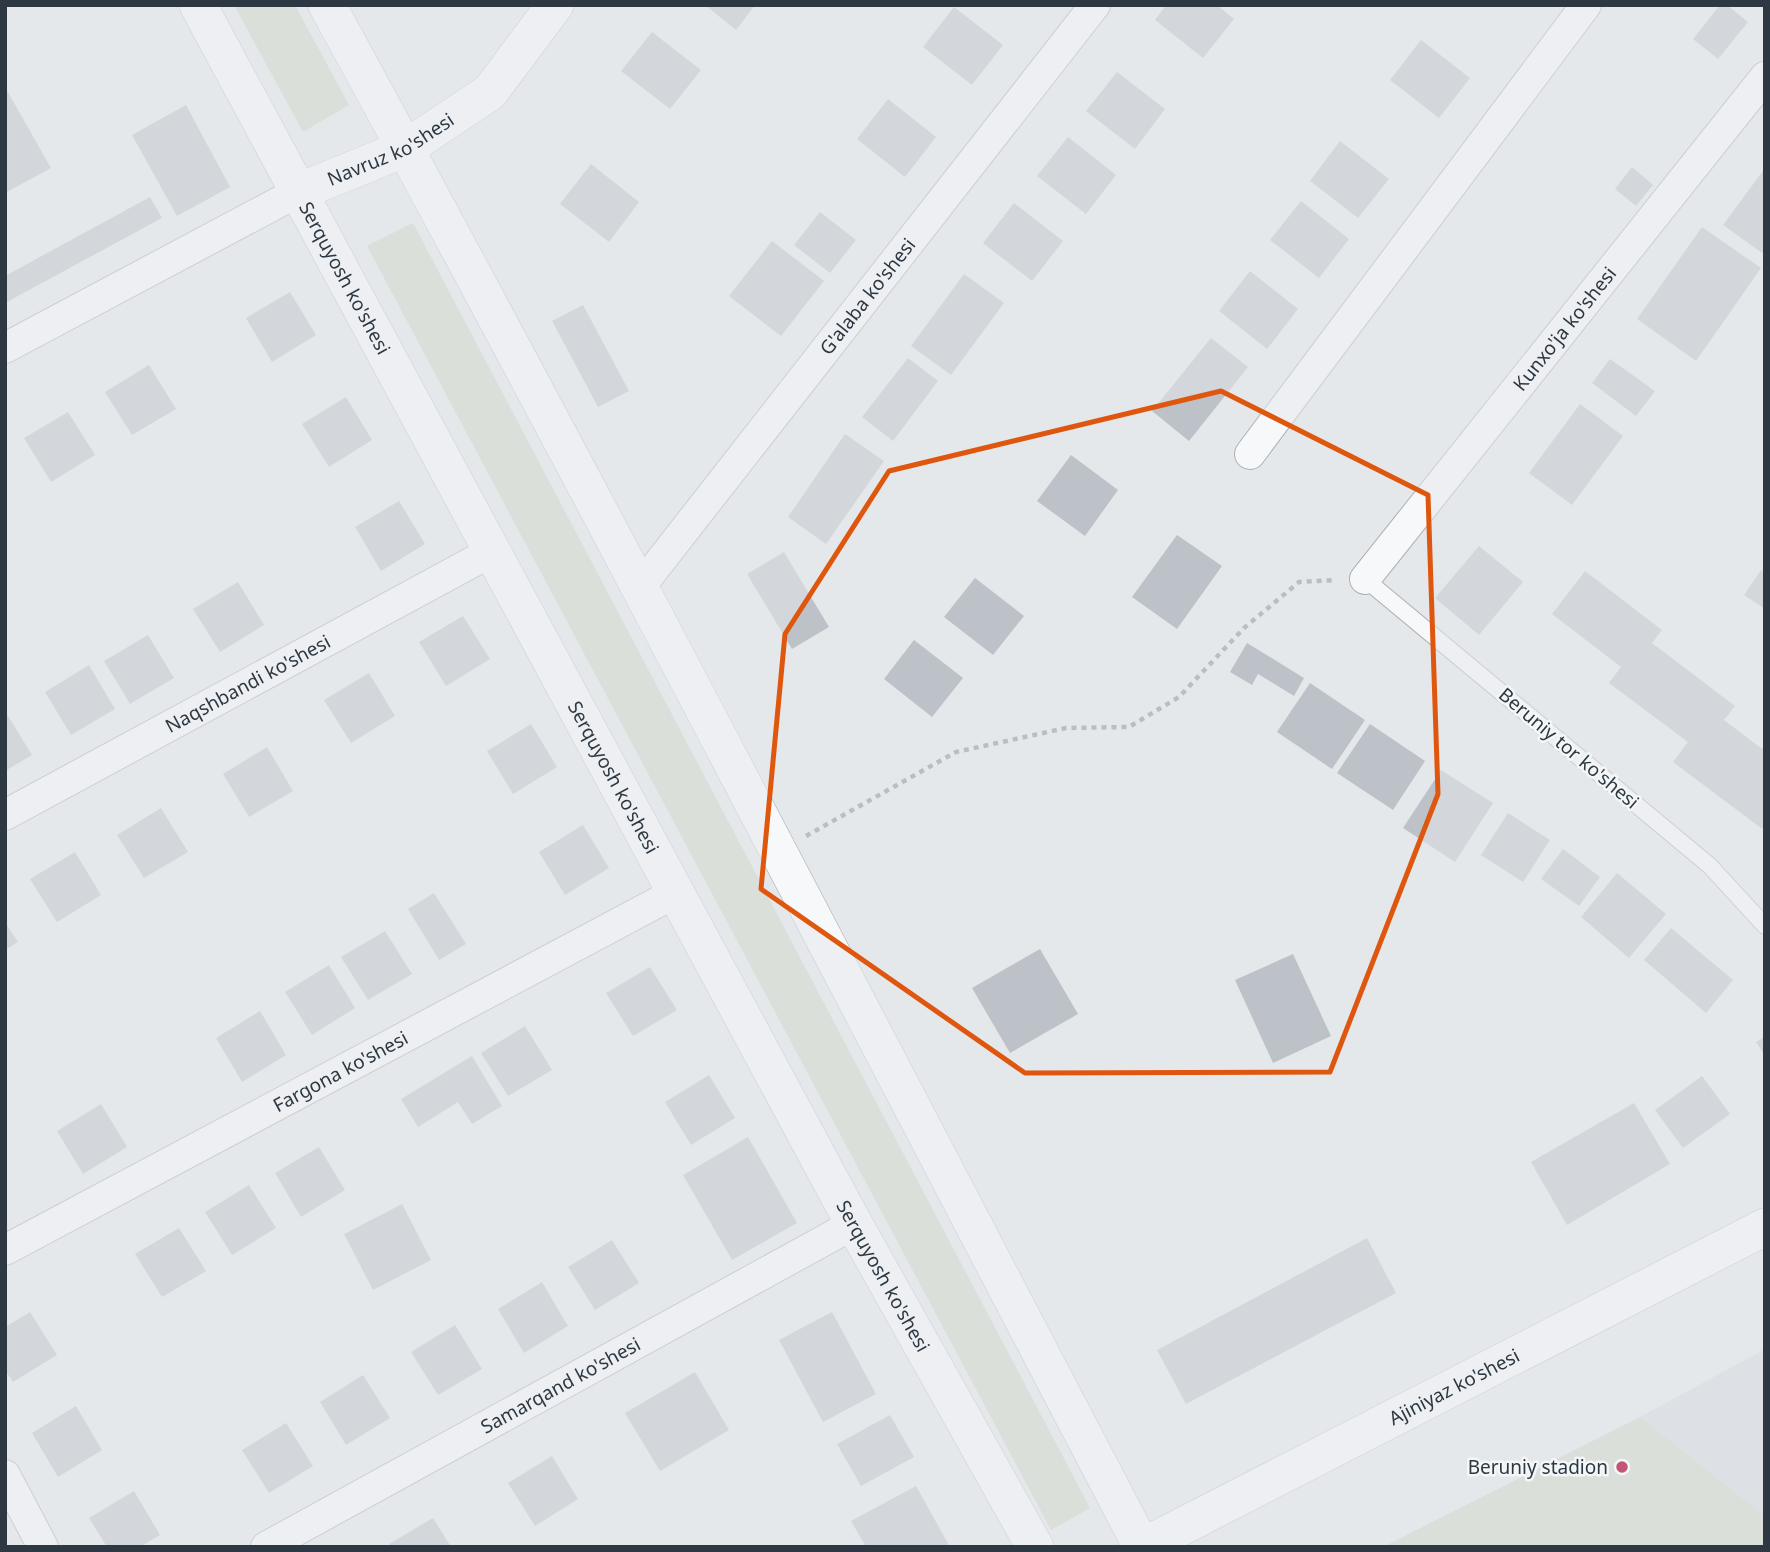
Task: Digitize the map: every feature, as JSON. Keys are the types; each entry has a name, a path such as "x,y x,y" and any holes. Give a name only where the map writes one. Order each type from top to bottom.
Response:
{"street":[{"name":"Serquyosh ko'shesi","path":"198,5 854,1224 1035,1547"},
{"path":"327,5 640,587 1142,1547"},
{"name":"Navruz ko'shesi","path":"5,348 298,191 406,148 490,92 555,5"},
{"name":"G'alaba ko'shesi","path":"640,587 1095,5"},
{"path":"1250,454 1586,5"},
{"name":"Kunxo'ja ko'shesi","path":"1365,579 1765,78"},
{"name":"Naqshbandi ko'shesi","path":"5,815 491,552"},
{"name":"Fargona ko'shesi","path":"5,1250 675,893"},
{"name":"Samarqand ko'shesi","path":"266,1547 854,1224"},
{"name":"Ajiniyaz ko'shesi","path":"1142,1547 1765,1227"},
{"path":"5,1475 43,1547"}],"lane":[{"name":"Beruniy tor ko'shesi","path":"1365,579 1710,866 1765,926"}],"path":[{"path":"778,852 956,752 1066,728 1129,727 1179,697 1244,628 1299,582 1365,579"}],"highlighted area":[{"path":"1221,391 1428,495 1438,794 1330,1072 1025,1073 761,889 785,634 889,471"}],"shaded area":[{"path":"234,5 295,5 349,105 303,132"},
{"path":"413,223 1090,1508 1051,1530 367,246"},
{"path":"1765,1349 1765,1516 1640,1417"},
{"name":"Beruniy stadion","path":"1640,1417 1765,1516 1765,1547 1383,1547"}],"building":[{"path":"705,5 755,5 736,30"},
{"path":"1166,5 1217,5 1234,19 1203,58 1155,20"},
{"path":"1720,5 1727,5 1748,22 1718,59 1693,39"},
{"path":"954,7 1003,45 972,85 923,47"},
{"path":"652,32 701,70 670,109 621,71"},
{"path":"1421,40 1470,78 1439,118 1390,80"},
{"path":"1117,72 1165,109 1135,149 1086,111"},
{"path":"5,87 51,168 5,193"},
{"path":"888,99 936,137 905,177 857,139"},
{"path":"186,105 230,187 177,216 132,135"},
{"path":"1068,137 1116,175 1086,214 1037,176"},
{"path":"1340,141 1389,179 1358,218 1310,181"},
{"path":"591,164 639,202 609,242 560,204"},
{"path":"1632,167 1653,185 1636,206 1615,189"},
{"path":"1765,168 1765,255 1723,225"},
{"path":"150,197 162,218 5,303 5,276"},
{"path":"1301,201 1349,239 1319,278 1270,240"},
{"path":"1014,203 1063,241 1032,281 983,243"},
{"path":"820,212 856,240 830,273 794,245"},
{"path":"1702,227 1761,268 1696,361 1637,319"},
{"path":"772,241 824,281 781,336 729,296"},
{"path":"1250,271 1298,309 1267,349 1219,311"},
{"path":"964,274 1004,303 951,375 911,346"},
{"path":"290,292 316,335 272,362 246,318"},
{"path":"583,305 629,391 598,407 552,321"},
{"path":"1211,338 1248,367 1189,441 1152,411"},
{"path":"908,358 938,381 893,441 862,417"},
{"path":"1610,359 1655,391 1636,416 1592,383"},
{"path":"149,365 176,409 132,435 105,392"},
{"path":"346,397 372,440 329,467 302,424"},
{"path":"1580,404 1623,436 1572,505 1529,473"},
{"path":"68,412 95,455 51,482 24,438"},
{"path":"845,434 884,461 826,544 788,517"},
{"path":"1071,455 1118,490 1085,536 1037,501"},
{"path":"399,501 425,544 381,571 355,527"},
{"path":"1177,535 1222,566 1177,629 1132,597"},
{"path":"1479,546 1523,582 1479,635 1435,598"},
{"path":"784,552 829,627 792,649 747,574"},
{"path":"1761,570 1765,573 1765,609 1744,595"},
{"path":"1585,571 1662,630 1652,643 1735,706 1724,720 1765,751 1765,831 1673,762 1688,742 1609,683 1621,667 1552,614"},
{"path":"975,578 1024,616 993,655 944,617"},
{"path":"238,582 264,625 220,652 193,609"},
{"path":"463,616 490,659 446,686 419,642"},
{"path":"148,635 174,678 130,704 104,661"},
{"path":"914,640 963,678 932,717 884,679"},
{"path":"1247,643 1304,678 1294,696 1258,674 1252,685 1230,672"},
{"path":"89,665 115,709 71,735 45,692"},
{"path":"369,673 395,716 351,743 324,700"},
{"path":"1310,683 1365,720 1332,769 1277,732"},
{"path":"5,711 32,755 5,771"},
{"path":"531,724 557,767 513,794 487,751"},
{"path":"1370,724 1425,761 1393,810 1337,773"},
{"path":"267,747 293,791 249,817 223,774"},
{"path":"1441,770 1493,803 1455,862 1403,828"},
{"path":"161,808 188,852 144,878 117,835"},
{"path":"1508,813 1550,840 1523,882 1481,855"},
{"path":"583,825 609,868 565,895 539,852"},
{"path":"1563,849 1600,877 1579,906 1541,879"},
{"path":"75,852 101,895 57,922 30,879"},
{"path":"1617,873 1666,914 1629,958 1581,917"},
{"path":"434,893 466,944 439,960 408,909"},
{"path":"5,922 18,942 5,950"},
{"path":"1671,928 1733,980 1706,1013 1644,960"},
{"path":"385,931 412,974 368,1000 341,957"},
{"path":"1040,949 1078,1014 1010,1053 972,988"},
{"path":"1293,954 1331,1036 1273,1063 1235,980"},
{"path":"329,965 355,1008 312,1035 285,992"},
{"path":"650,967 677,1010 633,1036 606,993"},
{"path":"260,1011 286,1055 242,1082 216,1038"},
{"path":"525,1026 552,1070 508,1096 481,1053"},
{"path":"1765,1037 1765,1056 1756,1042"},
{"path":"472,1056 502,1106 472,1124 458,1102 418,1127 401,1099"},
{"path":"709,1075 735,1118 691,1145 665,1102"},
{"path":"1702,1076 1730,1114 1683,1148 1655,1110"},
{"path":"1634,1103 1670,1164 1567,1225 1531,1162"},
{"path":"101,1104 127,1147 83,1174 57,1131"},
{"path":"748,1137 797,1223 732,1260 683,1175"},
{"path":"319,1147 345,1190 301,1217 275,1173"},
{"path":"249,1185 276,1228 232,1255 205,1212"},
{"path":"402,1204 431,1260 373,1290 344,1234"},
{"path":"179,1228 206,1271 162,1297 135,1254"},
{"path":"1367,1238 1396,1293 1186,1404 1157,1350"},
{"path":"612,1240 639,1283 595,1310 568,1267"},
{"path":"542,1282 568,1326 524,1353 498,1309"},
{"path":"30,1312 57,1355 13,1382 5,1370 5,1327"},
{"path":"832,1312 876,1394 823,1422 779,1340"},
{"path":"455,1325 482,1369 438,1395 411,1352"},
{"path":"695,1372 729,1430 660,1471 625,1413"},
{"path":"363,1375 390,1418 346,1445 320,1402"},
{"path":"76,1406 102,1450 58,1477 32,1433"},
{"path":"890,1415 914,1457 861,1486 837,1444"},
{"path":"286,1423 313,1466 269,1493 242,1450"},
{"path":"552,1456 578,1499 535,1526 508,1483"},
{"path":"916,1486 950,1547 866,1547 851,1521"},
{"path":"134,1491 160,1535 140,1547 107,1547 89,1518"},
{"path":"433,1518 451,1547 391,1547 389,1544"}],"place":[{"name":"Beruniy stadion","path":"1622,1467"}]}
